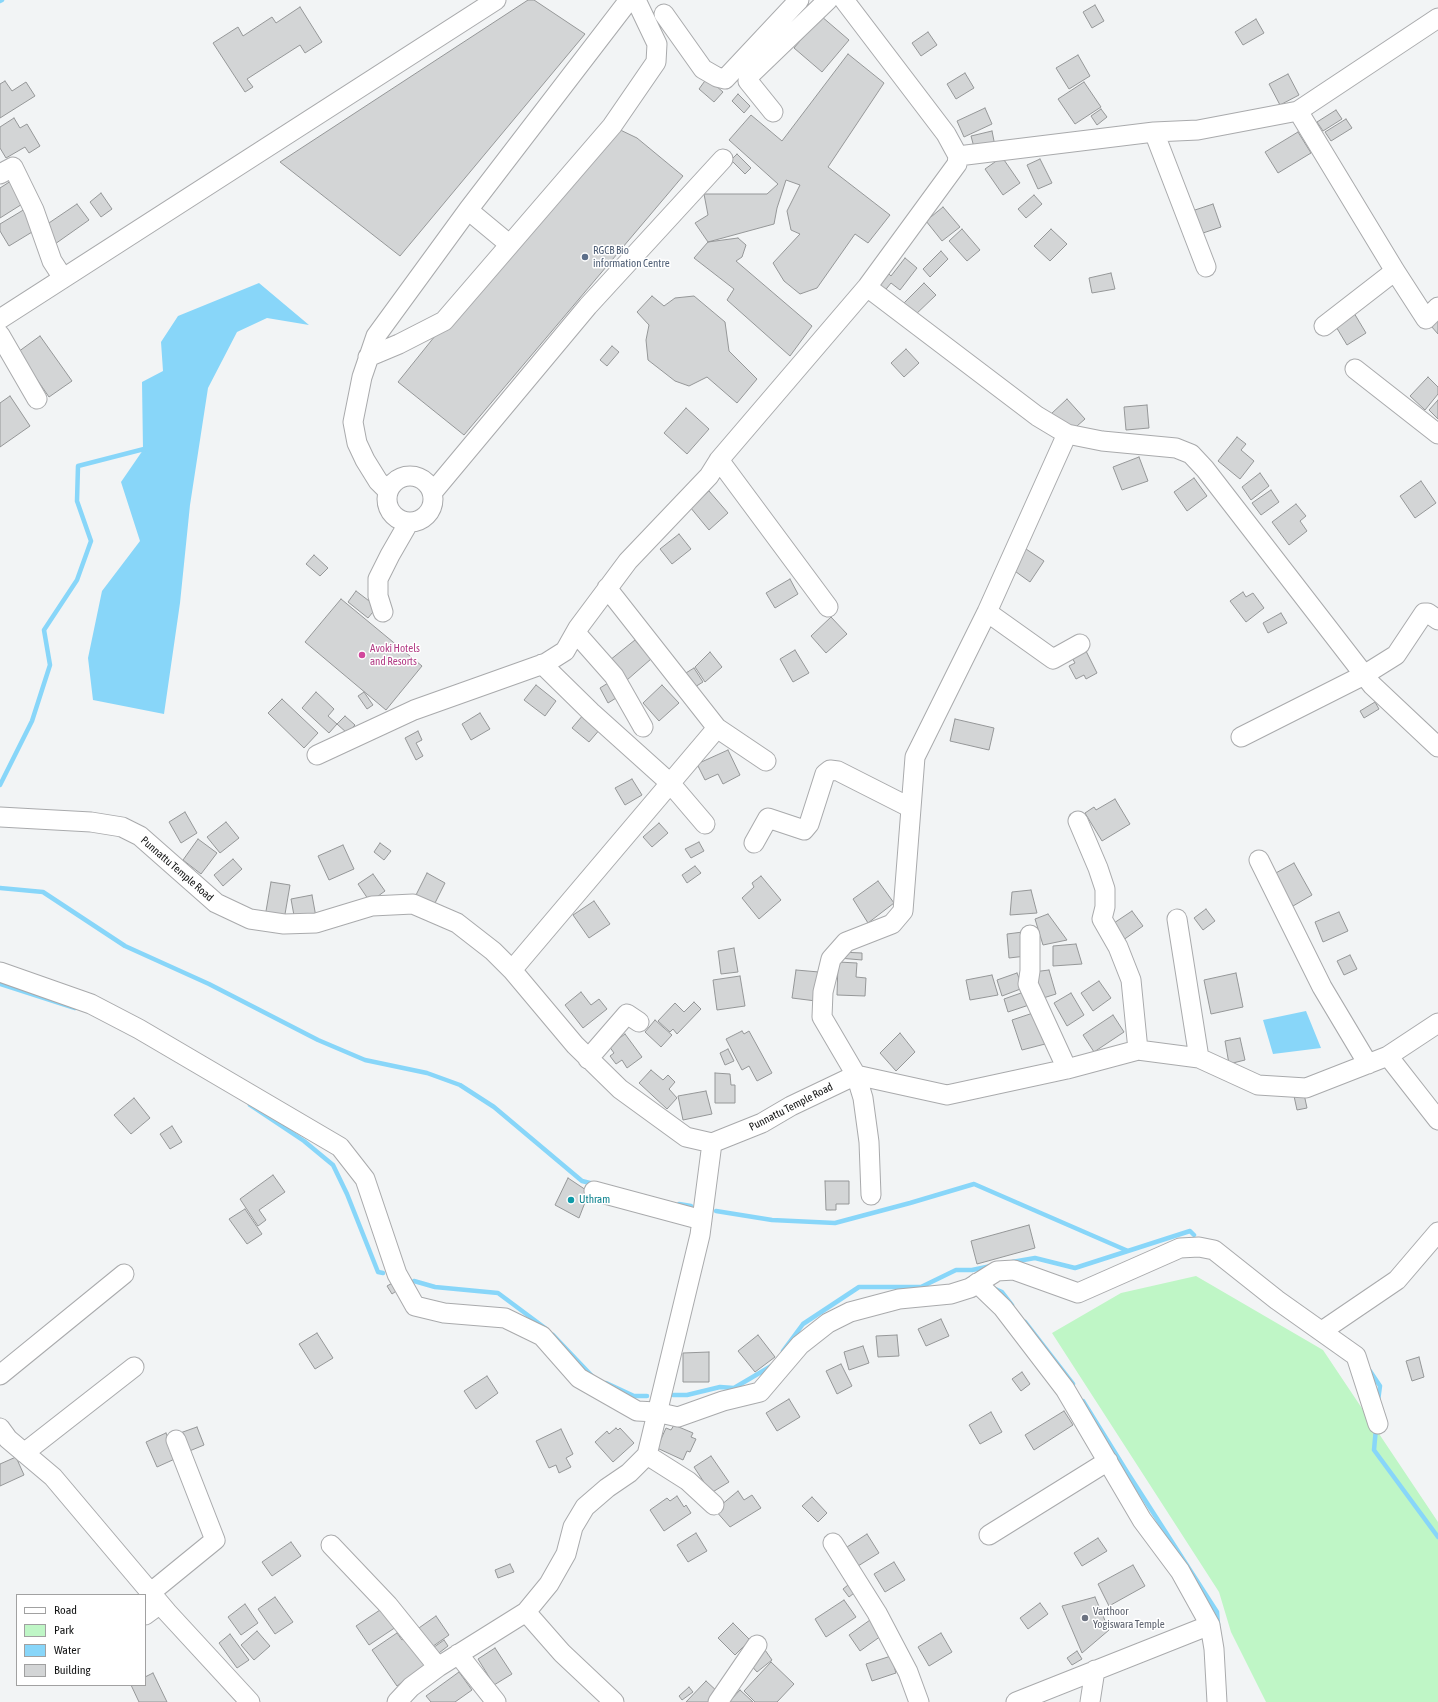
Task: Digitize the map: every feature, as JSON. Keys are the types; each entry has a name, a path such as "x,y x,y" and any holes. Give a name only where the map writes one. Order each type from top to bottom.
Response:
{"street":[{"path":"0,319 496,0"},
{"path":"388,491 378,482 365,460 357,443 353,422 368,357 376,336 468,210 629,0"},
{"path":"368,357 399,344 444,321 612,126 656,62 657,44 636,0"},
{"path":"664,14 703,69 717,77 725,78 799,0"},
{"path":"773,112 748,81 750,75 828,0"},
{"path":"318,755 414,710 542,664 565,651 607,588 628,560 708,476 719,460 867,287 956,164 958,156 946,134 844,0"},
{"path":"958,156 1154,132 1198,130 1298,111 1438,18"},
{"path":"1298,111 1426,320 1438,307"},
{"path":"1154,132 1206,267"},
{"path":"432,493 588,306 723,159"},
{"path":"0,174 13,167 34,210 52,261 63,278"},
{"path":"468,210 509,244"},
{"path":"1324,326 1395,271"},
{"path":"867,287 1037,416 1067,434 1102,441 1176,448 1191,454 1210,475 1372,685 1438,747"},
{"path":"0,335 37,399"},
{"path":"1355,369 1438,434"},
{"path":"871,1195 869,1142 863,1098 856,1075 822,1017 823,992 832,959 846,942 892,924 903,911 915,757 987,612 1067,434"},
{"path":"719,460 828,607"},
{"path":"404,477 416,477 426,483 432,493 432,503 428,513 420,520 409,522 399,520 391,512 387,502 388,491 394,482 404,477"},
{"path":"383,612 378,596 378,579 390,554 409,522"},
{"path":"607,588 717,728 766,761"},
{"path":"987,612 1053,659 1080,644"},
{"path":"1241,737 1364,675 1396,655 1424,613 1428,613 1438,620"},
{"path":"576,633 614,676 643,727"},
{"path":"542,664 591,712 670,783 705,824"},
{"path":"512,970 717,728"},
{"path":"754,843 768,818 804,830 809,824 825,774 830,770 838,771 911,808"},
{"name":"Punnattu Temple Road","path":"0,817 91,822 122,827 140,836 216,903 250,920 284,924 316,923 372,906 412,904 457,923 493,951 512,970 588,1059 620,1089 686,1137 712,1143 762,1123 791,1106 856,1075"},
{"path":"1078,821 1098,868 1104,889 1105,907 1102,919 1118,947 1131,980 1138,1050"},
{"path":"1259,860 1322,987 1368,1064"},
{"path":"1177,919 1199,1058"},
{"path":"1030,935 1030,971 1028,984 1067,1069"},
{"path":"0,972 90,1004 139,1028 340,1146 365,1180 397,1274 415,1306 444,1313 505,1318 542,1336 579,1378 637,1411 656,1412 678,1417 723,1401 760,1392 800,1345 828,1323 850,1312 899,1299 951,1294 970,1288 997,1271 1014,1270 1078,1293 1180,1248 1199,1247 1214,1250 1277,1300 1356,1356 1378,1424"},
{"path":"588,1059 627,1014 639,1022"},
{"path":"856,1075 947,1095 1067,1069 1138,1050 1199,1058 1258,1085 1306,1088 1388,1056 1438,1023"},
{"path":"1388,1056 1438,1120"},
{"path":"397,1702 411,1686 438,1667 526,1612 549,1584 566,1554 573,1527 585,1507 607,1488 629,1473 647,1455 656,1412 700,1235 712,1143"},
{"path":"594,1191 702,1220"},
{"path":"1322,1331 1397,1280 1438,1232"},
{"path":"0,1375 124,1274"},
{"path":"977,1283 1003,1308 1065,1389 1142,1520 1180,1571 1210,1625 1214,1649 1216,1702"},
{"path":"24,1453 134,1368"},
{"path":"0,1428 8,1439 53,1477 144,1594"},
{"path":"176,1440 215,1540 152,1604 250,1702"},
{"path":"647,1455 688,1481 714,1505"},
{"path":"989,1535 1108,1461"},
{"path":"832,1543 877,1613 908,1672 919,1702"},
{"path":"331,1545 388,1605 438,1667"},
{"path":"526,1612 562,1653 614,1702"},
{"path":"1016,1702 1210,1625"},
{"path":"718,1702 757,1645"},
{"path":"458,1654 496,1702"},
{"path":"1090,1702 1095,1670"}],"green space":[{"path":"1196,1276 1323,1350 1438,1522 1438,1702 1266,1702 1231,1632 1219,1592 1052,1333 1121,1293"}],"water":[{"path":"259,283 309,325 267,318 237,332 208,388 190,505 180,603 164,714 93,700 88,658 102,591 140,541 121,482 143,450 142,382 163,371 161,342 178,316"},
{"path":"1306,1011 1321,1048 1273,1054 1263,1020"}],"building":[{"path":"528,0 534,0 585,34 400,256 280,162"},
{"path":"1095,5 1104,21 1092,28 1083,12"},
{"path":"300,7 322,42 305,53 300,45 247,79 253,87 245,92 213,43 238,27 243,36 272,17 276,23"},
{"path":"821,16 849,40 822,72 794,48"},
{"path":"1256,19 1264,33 1243,45 1235,32"},
{"path":"928,32 937,45 921,56 912,43"},
{"path":"848,54 884,83 828,167 890,215 868,243 855,234 817,288 800,294 784,281 773,263 800,234 791,230 787,211 800,185 786,180 777,208 774,224 708,242 695,223 708,215 704,194 767,194 778,184 729,140 751,115 782,141"},
{"path":"1078,55 1090,76 1069,89 1056,68"},
{"path":"965,73 974,88 956,99 947,84"},
{"path":"1288,74 1299,95 1280,105 1269,84"},
{"path":"707,78 723,92 714,102 699,89"},
{"path":"5,81 12,91 26,82 35,96 0,118 0,84"},
{"path":"1084,82 1101,107 1075,124 1058,99"},
{"path":"738,94 750,106 744,113 732,101"},
{"path":"985,108 992,124 964,137 957,121"},
{"path":"1101,109 1107,117 1097,125 1091,116"},
{"path":"1336,110 1342,119 1323,131 1317,122"},
{"path":"14,118 20,128 27,124 40,146 29,153 25,147 6,158 0,148 0,127"},
{"path":"1346,119 1352,128 1331,141 1325,132"},
{"path":"612,126 637,138 683,176 464,435 398,382 509,244"},
{"path":"992,131 995,146 975,151 971,136"},
{"path":"1298,132 1311,153 1278,173 1265,152"},
{"path":"737,154 751,168 745,174 731,160"},
{"path":"1002,157 1020,183 1003,195 985,169"},
{"path":"1040,159 1052,183 1038,189 1027,165"},
{"path":"14,179 27,201 0,218 0,188"},
{"path":"101,193 112,209 101,217 90,202"},
{"path":"1034,195 1042,204 1026,218 1018,209"},
{"path":"77,204 89,220 55,244 43,227"},
{"path":"1213,204 1221,227 1197,235 1189,212"},
{"path":"943,207 960,227 942,241 926,221"},
{"path":"25,209 37,229 9,246 0,231 0,224"},
{"path":"962,229 980,250 967,261 949,241"},
{"path":"1051,229 1067,244 1050,261 1034,246"},
{"path":"738,238 746,245 742,257 736,261 812,326 790,356 727,300 734,289 694,258 708,242"},
{"path":"941,251 948,259 930,277 923,269"},
{"path":"905,258 917,268 900,290 891,283 883,293 874,287 886,271 891,276"},
{"path":"1111,273 1115,289 1092,293 1089,278"},
{"path":"924,283 936,295 913,317 902,305"},
{"path":"652,296 664,306 675,298 694,296 725,322 729,351 757,379 737,403 707,377 689,386 675,381 648,360 646,340 649,325 637,312"},
{"path":"1354,313 1366,333 1347,345 1335,325"},
{"path":"1438,319 1438,334 1431,326"},
{"path":"40,336 72,381 49,397 18,352"},
{"path":"612,346 619,352 607,366 600,360"},
{"path":"906,349 919,363 904,377 891,363"},
{"path":"1428,377 1438,387 1438,394 1425,410 1410,396"},
{"path":"10,396 30,426 0,447 0,403"},
{"path":"1067,399 1085,419 1069,433 1051,414"},
{"path":"1438,400 1438,419 1429,410"},
{"path":"1147,405 1149,428 1126,430 1124,407"},
{"path":"686,408 709,429 687,454 664,433"},
{"path":"1237,437 1246,444 1241,450 1254,461 1240,479 1218,461"},
{"path":"1139,457 1148,481 1122,490 1113,467"},
{"path":"1260,473 1269,486 1251,500 1242,487"},
{"path":"1194,478 1207,496 1187,511 1174,492"},
{"path":"1421,481 1436,503 1415,518 1400,496"},
{"path":"1271,490 1279,502 1261,515 1252,503"},
{"path":"709,491 728,513 709,530 690,507"},
{"path":"1296,504 1306,516 1300,521 1307,531 1289,545 1272,522"},
{"path":"679,534 691,549 672,564 660,549"},
{"path":"1026,549 1044,561 1030,582 1012,569"},
{"path":"314,555 328,568 320,576 306,564"},
{"path":"790,579 798,594 775,608 766,593"},
{"path":"356,591 377,607 368,618 348,602"},
{"path":"1243,592 1246,597 1253,593 1264,608 1246,622 1230,601"},
{"path":"341,599 422,666 386,710 305,642"},
{"path":"1281,613 1287,623 1268,633 1263,623"},
{"path":"831,617 847,634 826,653 811,636"},
{"path":"635,640 651,659 627,680 610,660"},
{"path":"1084,647 1097,673 1086,679 1084,675 1076,679 1069,666 1075,663 1070,654"},
{"path":"795,650 809,673 793,682 780,659"},
{"path":"710,652 722,667 705,682 695,667"},
{"path":"694,668 703,682 690,690 681,676"},
{"path":"613,680 621,695 608,703 600,688"},
{"path":"536,685 556,701 545,716 524,700"},
{"path":"662,685 679,703 659,721 643,703"},
{"path":"316,692 334,709 328,716 337,724 329,733 302,708"},
{"path":"364,692 373,705 367,709 358,696"},
{"path":"282,699 318,733 304,748 268,713"},
{"path":"1375,702 1379,709 1364,718 1360,711"},
{"path":"480,713 490,729 471,740 462,724"},
{"path":"584,714 601,728 589,742 572,728"},
{"path":"345,716 355,725 347,733 337,724"},
{"path":"955,719 994,728 989,750 950,741"},
{"path":"418,731 422,740 416,743 423,756 416,760 405,738"},
{"path":"728,750 740,775 723,784 718,774 705,780 697,764"},
{"path":"632,779 642,795 625,805 615,788"},
{"path":"1115,799 1130,824 1102,841 1085,813 1094,807 1096,810"},
{"path":"185,812 197,833 181,843 169,822"},
{"path":"226,822 239,838 220,853 207,837"},
{"path":"659,823 668,833 652,847 643,837"},
{"path":"198,839 217,853 201,874 183,860"},
{"path":"699,842 704,851 691,858 685,849"},
{"path":"380,843 391,851 384,860 374,852"},
{"path":"343,845 354,869 329,880 318,856"},
{"path":"233,859 242,869 223,886 214,875"},
{"path":"1294,863 1312,895 1293,906 1274,874"},
{"path":"695,866 701,873 687,883 682,875"},
{"path":"427,873 445,883 433,907 415,897"},
{"path":"373,874 385,891 370,902 358,884"},
{"path":"761,876 781,900 759,919 742,898 754,887 752,883"},
{"path":"878,881 894,903 868,923 853,899"},
{"path":"271,882 290,885 284,920 265,917"},
{"path":"1031,890 1037,913 1010,915 1012,892"},
{"path":"312,895 316,917 295,921 291,899"},
{"path":"594,901 610,924 589,938 573,915"},
{"path":"1206,909 1215,921 1203,930 1194,918"},
{"path":"1132,911 1143,926 1119,943 1108,927"},
{"path":"1339,912 1348,931 1323,942 1315,922"},
{"path":"1048,914 1067,940 1043,945 1035,919"},
{"path":"1023,932 1026,956 1009,958 1007,934"},
{"path":"1076,944 1082,964 1053,966 1053,946"},
{"path":"734,948 738,972 721,974 718,951"},
{"path":"840,952 862,953 862,960 839,958"},
{"path":"1350,955 1357,969 1344,975 1337,961"},
{"path":"838,962 857,963 856,977 866,978 865,996 837,995"},
{"path":"796,970 819,972 816,1001 792,998"},
{"path":"1049,970 1056,994 1040,999 1033,972"},
{"path":"1017,973 1023,988 1002,996 997,980"},
{"path":"1236,973 1243,1007 1211,1014 1204,980"},
{"path":"992,975 998,995 970,1000 966,980"},
{"path":"740,976 745,1006 717,1010 713,980"},
{"path":"1099,981 1111,998 1093,1011 1081,993"},
{"path":"581,992 591,1005 599,999 607,1009 583,1028 565,1005"},
{"path":"1024,992 1029,1005 1008,1012 1004,999"},
{"path":"1071,993 1084,1015 1067,1026 1054,1003"},
{"path":"694,1002 701,1009 677,1034 673,1029 670,1032 658,1021 675,1003 684,1012"},
{"path":"1033,1013 1045,1044 1022,1050 1012,1020"},
{"path":"1113,1015 1124,1032 1094,1052 1083,1035"},
{"path":"655,1020 672,1035 661,1047 645,1032"},
{"path":"742,1031 744,1034 749,1031 772,1073 757,1081 749,1066 742,1070 726,1039"},
{"path":"900,1033 915,1052 896,1071 880,1053"},
{"path":"625,1034 642,1057 627,1068 622,1060 616,1064 610,1056 614,1053 609,1046"},
{"path":"1240,1038 1245,1060 1229,1064 1225,1041"},
{"path":"728,1049 734,1061 725,1065 720,1053"},
{"path":"651,1070 663,1080 668,1075 675,1082 669,1089 677,1098 667,1109 639,1083"},
{"path":"715,1073 730,1074 731,1085 735,1085 735,1103 715,1103"},
{"path":"706,1091 712,1114 683,1120 678,1096"},
{"path":"1304,1094 1307,1108 1297,1110 1294,1096"},
{"path":"134,1098 150,1118 131,1134 114,1115"},
{"path":"172,1126 182,1142 170,1149 160,1134"},
{"path":"273,1175 285,1192 259,1210 266,1220 258,1226 240,1199"},
{"name":"Uthram","path":"568,1178 589,1192 579,1218 555,1205"},
{"path":"825,1181 849,1181 849,1204 836,1204 836,1210 826,1210"},
{"path":"245,1209 262,1234 247,1244 229,1219"},
{"path":"1029,1225 1035,1248 977,1264 971,1241"},
{"path":"398,1280 402,1287 392,1294 387,1286"},
{"path":"941,1319 949,1336 926,1346 918,1329"},
{"path":"317,1333 333,1358 315,1369 299,1344"},
{"path":"758,1335 775,1357 755,1372 738,1351"},
{"path":"897,1335 899,1356 878,1357 876,1336"},
{"path":"863,1346 869,1363 849,1370 844,1352"},
{"path":"709,1352 709,1382 683,1382 683,1353"},
{"path":"1419,1357 1424,1377 1412,1381 1406,1361"},
{"path":"841,1364 852,1386 837,1394 826,1371"},
{"path":"1022,1372 1030,1384 1021,1391 1012,1379"},
{"path":"487,1376 498,1393 476,1409 464,1391"},
{"path":"789,1399 800,1417 777,1431 766,1413"},
{"path":"1064,1411 1073,1425 1034,1450 1025,1435"},
{"path":"991,1412 1002,1432 980,1444 969,1425"},
{"path":"674,1425 693,1433 691,1437 696,1439 690,1452 687,1451 683,1460 657,1448 666,1428 671,1430"},
{"path":"197,1427 204,1445 187,1452 180,1433"},
{"path":"616,1428 618,1430 620,1428 634,1443 613,1462 595,1442 607,1431 609,1434"},
{"path":"561,1429 573,1454 566,1458 571,1467 559,1473 556,1465 549,1468 536,1441"},
{"path":"166,1433 177,1458 157,1467 146,1442"},
{"path":"711,1456 729,1482 711,1493 694,1467"},
{"path":"16,1457 24,1475 0,1486 0,1464"},
{"path":"738,1491 744,1500 752,1495 761,1508 730,1527 715,1510"},
{"path":"677,1496 684,1507 686,1505 691,1513 664,1531 650,1510 667,1498 670,1501"},
{"path":"812,1497 827,1513 818,1522 802,1506"},
{"path":"696,1533 707,1551 688,1562 677,1545"},
{"path":"867,1534 879,1553 858,1566 847,1547"},
{"path":"1098,1538 1107,1551 1082,1566 1074,1553"},
{"path":"291,1542 301,1556 272,1576 262,1562"},
{"path":"894,1562 905,1580 885,1592 874,1574"},
{"path":"510,1564 514,1572 498,1578 495,1570"},
{"path":"1133,1565 1145,1586 1109,1606 1098,1584"},
{"path":"852,1582 858,1590 849,1597 843,1589"},
{"path":"275,1597 293,1622 275,1634 258,1609"},
{"name":"Varthoor Yogiswara Temple","path":"1095,1597 1109,1630 1082,1653 1062,1606"},
{"path":"844,1600 856,1617 826,1637 815,1619"},
{"path":"1040,1603 1048,1614 1028,1629 1020,1618"},
{"path":"245,1604 258,1623 241,1635 228,1617"},
{"path":"383,1608 396,1627 369,1645 356,1626"},
{"path":"436,1616 449,1635 429,1649 416,1630"},
{"path":"870,1620 881,1636 860,1651 849,1635"},
{"path":"733,1623 750,1640 735,1655 718,1638"},
{"path":"257,1631 270,1646 254,1660 241,1645"},
{"path":"397,1633 402,1640 408,1635 427,1664 397,1686 372,1650"},
{"path":"941,1633 952,1652 929,1666 918,1647"},
{"path":"230,1634 249,1660 237,1668 219,1643"},
{"path":"444,1640 448,1646 435,1656 430,1650"},
{"path":"495,1648 512,1674 494,1685 478,1659"},
{"path":"765,1650 772,1660 757,1672 749,1663"},
{"path":"1077,1651 1082,1659 1072,1665 1067,1658"},
{"path":"891,1656 896,1673 872,1681 866,1664"},
{"path":"771,1662 794,1684 777,1702 755,1702 744,1691"},
{"path":"459,1672 472,1690 455,1702 431,1702 426,1696"},
{"path":"153,1673 167,1702 139,1702 131,1686 146,1686 146,1676"},
{"path":"706,1681 719,1693 711,1702 686,1702"},
{"path":"689,1687 693,1692 682,1700 679,1696"},
{"path":"740,1690 753,1702 729,1702"}],"waterway":[{"path":"0,785 32,721 50,665 44,630 77,580 91,541 77,501 78,466 148,448"},
{"path":"0,888 43,892 125,946 209,984 318,1040 365,1060 427,1073 460,1085 494,1107 582,1181 594,1184"},
{"path":"0,984 75,1008"},
{"path":"250,1105 304,1141 333,1165 347,1194 378,1272 383,1273"},
{"path":"716,1211 772,1220 835,1223 974,1184 1128,1251"},
{"path":"679,1204 691,1206"},
{"path":"1012,1262 1035,1258 1075,1268 1190,1231 1194,1235"},
{"path":"783,1351 803,1324 859,1287 921,1287 956,1270 972,1270 991,1266"},
{"path":"414,1281 435,1287 498,1293 545,1328"},
{"path":"993,1288 1002,1292 1012,1305"},
{"path":"1025,1322 1073,1384"},
{"path":"553,1335 592,1376"},
{"path":"673,1395 687,1395 720,1387 734,1388 773,1365"},
{"path":"1370,1371 1380,1386 1378,1401"},
{"path":"606,1383 634,1396 647,1396"},
{"path":"1083,1401 1217,1612 1218,1625"},
{"path":"1376,1428 1374,1450 1438,1537"}],"place":[{"name":"RGCB Bio information Centre","path":"585,257"},
{"name":"Avoki Hotels and Resorts","path":"362,655"},
{"name":"Uthram","path":"571,1200"},
{"name":"Varthoor Yogiswara Temple","path":"1085,1618"}]}
